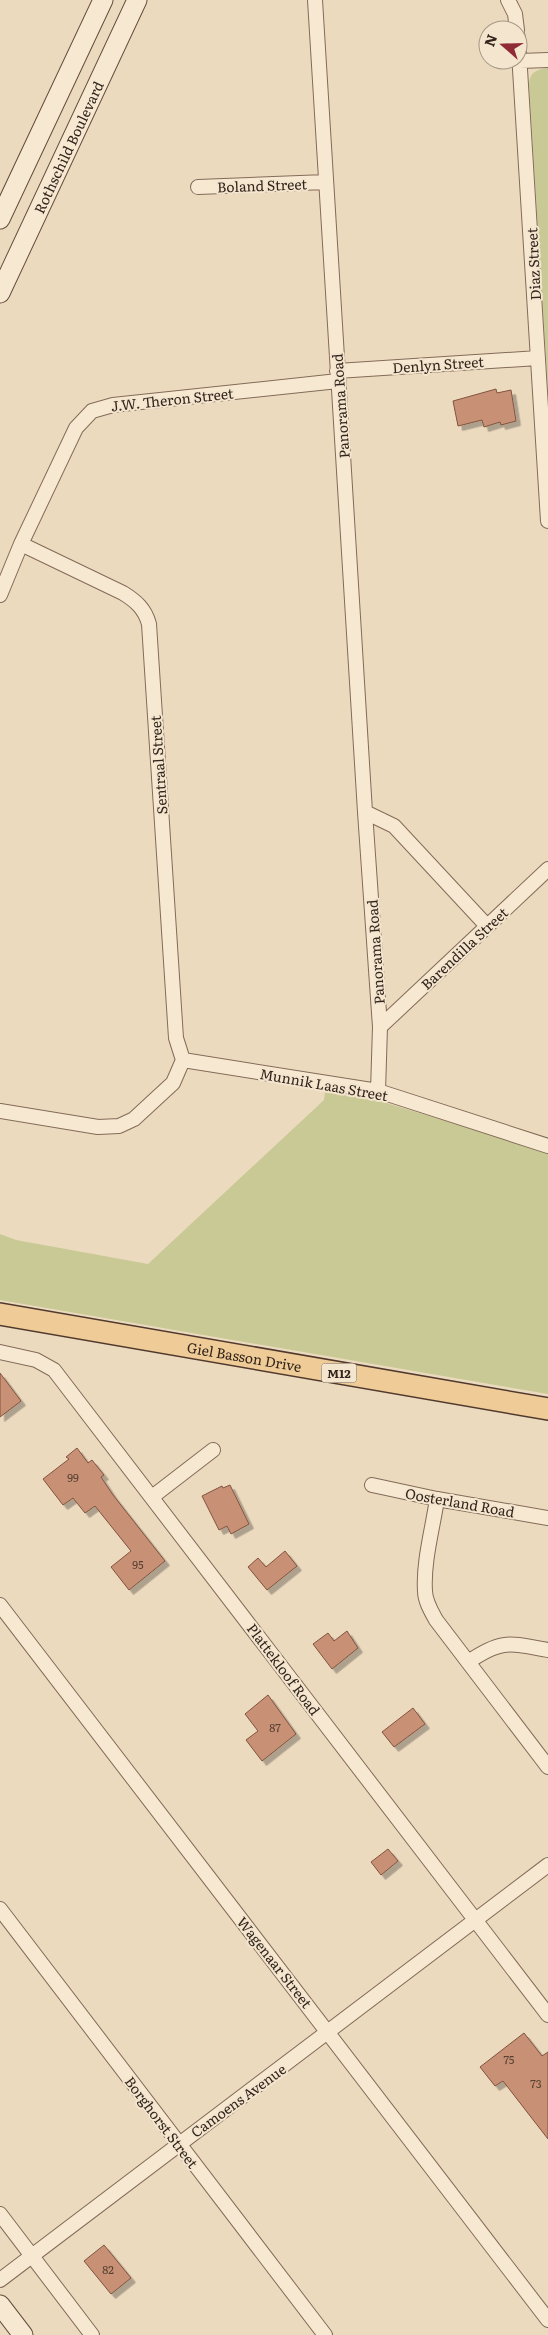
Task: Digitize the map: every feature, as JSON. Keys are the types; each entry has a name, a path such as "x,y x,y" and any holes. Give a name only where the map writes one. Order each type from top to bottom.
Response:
{"main road":[{"name":"Giel Basson Drive","path":"0,1314 548,1409"}],"street":[{"path":"0,219 103,0"},
{"name":"Rothschild Boulevard","path":"0,293 137,0"},
{"name":"Panorama Road","path":"315,0 380,1027 378,1091"},
{"path":"508,0 516,20"},
{"path":"528,61 548,60"},
{"name":"Diaz Street","path":"520,70 548,521"},
{"name":"Boland Street","path":"198,187 326,182"},
{"name":"Denlyn Street","path":"338,376 538,358"},
{"name":"J.W. Theron Street","path":"0,595 21,544 76,428 92,412 113,405 338,376"},
{"name":"Sentraal Street","path":"21,544 124,593 134,600 147,615 176,1038 184,1060"},
{"path":"365,812 394,826 487,926"},
{"name":"Barendilla Street","path":"380,1027 548,869"},
{"path":"0,1111 98,1127 119,1126 134,1119 173,1083 184,1060"},
{"name":"Munnik Laas Street","path":"184,1060 378,1091 548,1146"},
{"name":"Plattekloof Road","path":"0,1352 36,1360 54,1370 548,2015"},
{"path":"152,1497 213,1450"},
{"name":"Oosterland Road","path":"372,1485 437,1499 548,1518"},
{"path":"437,1499 424,1592 436,1620 547,1763"},
{"name":"Wagenaar Street","path":"0,1605 548,2320"},
{"path":"468,1662 494,1646 504,1643 548,1650"},
{"name":"Camoens Avenue","path":"0,2280 548,1865"},
{"name":"Borghorst Street","path":"0,1909 324,2335"},
{"path":"0,2214 92,2335"},
{"path":"0,2304 23,2335"}],"green space":[{"path":"548,68 548,389 529,85 530,77 534,72"},
{"path":"325,1092 383,1102 548,1152 548,1394 0,1300 0,1234 16,1240 148,1264 324,1100"}],"building":[{"path":"496,389 497,393 511,390 516,421 501,425 500,422 484,427 482,420 458,426 453,401"},
{"path":"0,1373 21,1401 0,1417"},
{"path":"77,1448 88,1463 92,1460 104,1475 101,1477 113,1495 165,1561 129,1590 111,1567 131,1551 95,1506 85,1513 73,1498 63,1505 43,1479 69,1459 66,1457"},
{"path":"230,1485 249,1524 231,1534 227,1526 219,1530 202,1496 222,1486 223,1488"},
{"path":"285,1551 297,1566 267,1590 248,1567 258,1558 266,1567"},
{"path":"347,1631 358,1648 332,1669 313,1644 328,1633 334,1641"},
{"path":"268,1695 296,1734 262,1761 246,1740 258,1731 245,1714"},
{"path":"413,1708 425,1724 394,1747 382,1732"},
{"path":"388,1849 398,1861 381,1875 371,1862"},
{"path":"524,2033 542,2056 548,2052 548,2139 503,2081 495,2086 480,2067"},
{"path":"104,2245 131,2278 111,2294 84,2261"}]}
